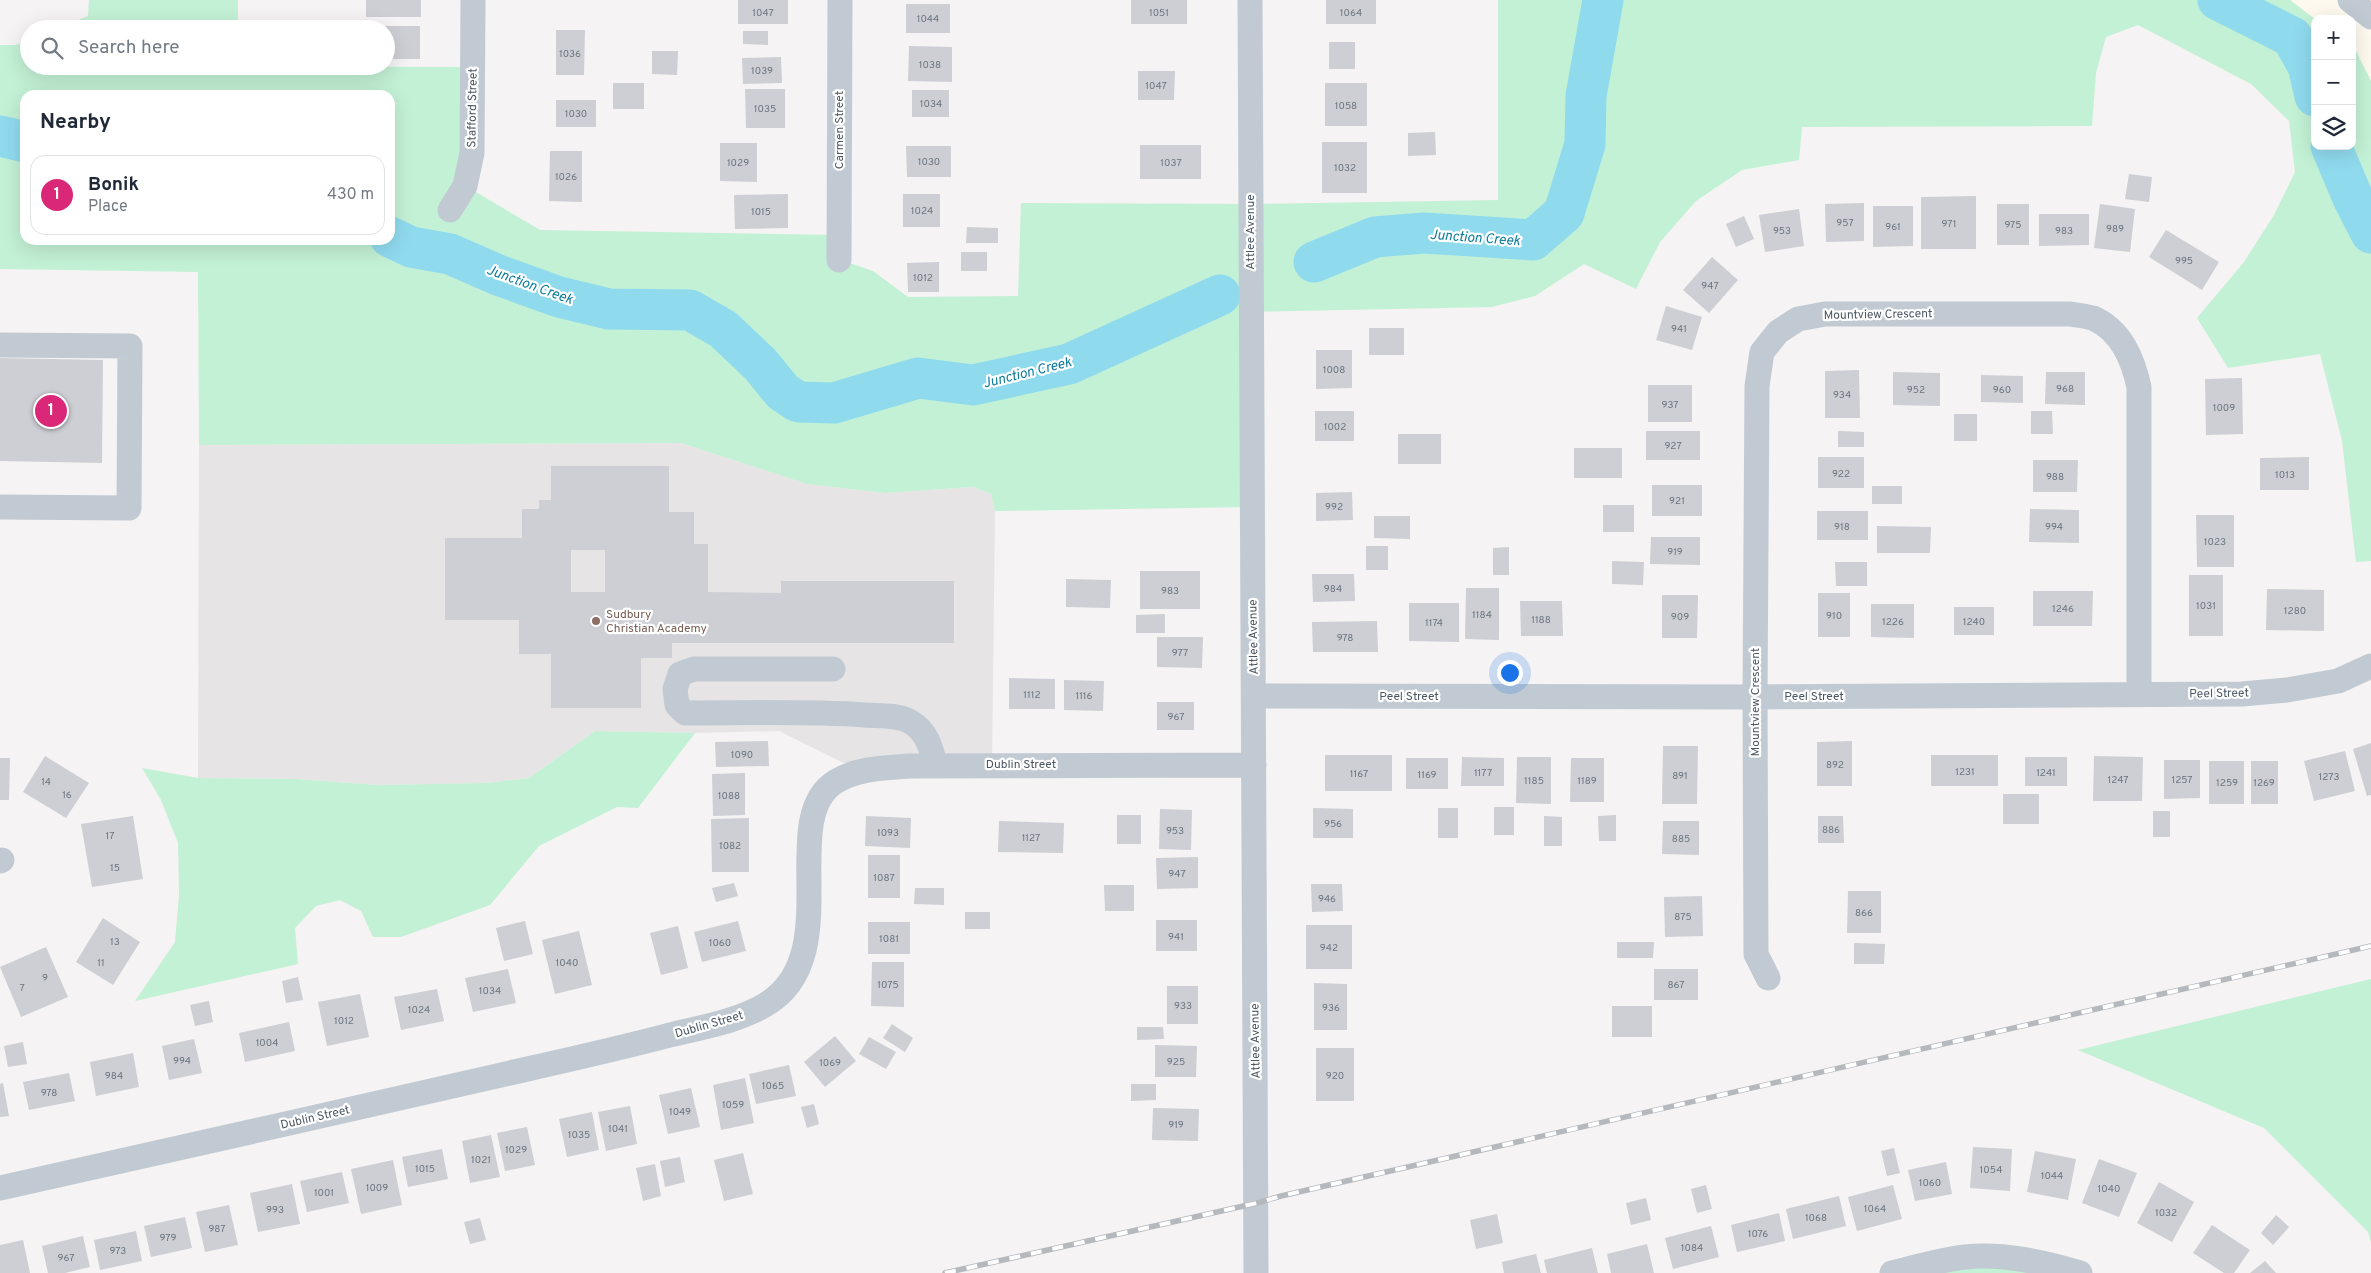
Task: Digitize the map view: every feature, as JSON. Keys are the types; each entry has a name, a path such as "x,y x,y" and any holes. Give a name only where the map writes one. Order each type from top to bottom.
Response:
{"street":[{"name":"Stafford Street","path":"450,210 465,186 472,154 474,0"},
{"name":"Carmen Street","path":"839,260 840,0"},
{"name":"Attlee Avenue","path":"1250,0 1256,1273"},
{"path":"2350,0 2371,17"},
{"name":"Mountview Crescent","path":"1768,978 1756,954 1756,386 1762,352 1778,332 1798,319 1825,314 2070,314 2093,318 2111,331 2125,347 2134,364 2138,388 2138,694"},
{"path":"0,345 130,346 130,365 129,508 0,507"},
{"name":"Peel Street","path":"1254,696 1755,697 2242,694 2287,690 2338,681 2371,666"},
{"path":"833,669 694,669 680,674 675,689 677,705 685,713 847,714 894,717 908,721 918,728 929,740 935,765"},
{"name":"Dublin Street","path":"0,1188 577,1058 730,1020 764,1006 779,996 791,980 805,952 811,826 816,805 824,791 833,783 848,775 863,770 935,765 1254,765"},
{"path":"1892,1273 1924,1269 1967,1257 2043,1262 2080,1273"}],"shaded area":[{"path":"2290,0 2371,0 2371,81 2356,51 2356,15 2311,16"},
{"name":"Sudbury Christian Academy","path":"681,443 807,484 885,493 973,487 991,494 995,511 992,767 864,773 779,731 695,733 595,731 529,778 485,783 378,785 296,779 198,778 199,445"}],"green space":[{"path":"89,0 238,0 238,20 78,20 88,16"},
{"path":"1498,0 2290,0 2311,16 2311,150 2356,150 2356,51 2371,81 2371,561 2356,562 2342,441 2320,354 2228,368 2197,318 2244,262 2274,215 2295,172 2289,121 2251,84 2138,25 2106,37 2096,73 2092,126 1802,127 1799,160 1742,170 1696,201 1660,242 1636,289 1584,264 1535,296 1492,307 1249,312 1250,507 995,511 991,494 973,487 885,493 807,484 681,443 199,445 198,272 0,269 0,45 20,43 20,75 395,75 395,67 471,67 464,185 540,230 837,235 838,259 873,271 908,297 1018,296 1021,203 1249,204 1498,200"},
{"path":"595,731 695,733 638,808 617,807 539,846 490,905 401,937 373,937 361,911 340,900 316,906 295,928 298,964 135,1001 175,942 179,895 178,843 161,800 142,768 198,778 296,779 378,785 485,783 529,778"},
{"path":"2371,979 2371,1243 2368,1232 2264,1128 2078,1050"},
{"path":"1943,1264 2068,1273 1927,1273"}],"building":[{"path":"366,0 421,0 421,17 366,17"},
{"path":"738,0 788,0 788,24 738,24"},
{"path":"1131,0 1187,0 1187,24 1131,24"},
{"path":"1326,0 1376,0 1376,24 1326,24"},
{"path":"906,4 950,4 950,33 906,33"},
{"path":"395,26 420,26 420,59 395,59"},
{"path":"556,30 585,30 584,75 556,75"},
{"path":"743,31 768,31 768,45 743,44"},
{"path":"1329,42 1355,42 1355,69 1329,69"},
{"path":"909,46 952,47 952,82 908,81"},
{"path":"652,51 678,51 677,75 652,74"},
{"path":"781,57 782,83 743,84 742,58"},
{"path":"1138,71 1175,71 1174,100 1138,100"},
{"path":"613,83 644,83 644,109 613,109"},
{"path":"1325,83 1367,83 1367,126 1325,126"},
{"path":"745,89 785,89 785,128 746,128"},
{"path":"912,90 949,90 949,117 912,117"},
{"path":"556,100 596,100 596,127 556,127"},
{"path":"1435,132 1436,155 1408,156 1408,133"},
{"path":"1322,142 1367,142 1367,193 1322,193"},
{"path":"720,143 757,143 757,182 720,181"},
{"path":"1140,145 1201,145 1201,179 1140,179"},
{"path":"906,146 951,146 951,177 907,177"},
{"path":"550,151 582,151 582,202 549,201"},
{"path":"2129,174 2152,177 2149,202 2125,199"},
{"path":"788,194 788,228 735,229 734,195"},
{"path":"903,194 940,194 940,227 903,227"},
{"path":"1976,196 1976,249 1921,249 1921,197"},
{"path":"1864,203 1864,241 1826,242 1825,204"},
{"path":"1997,204 2029,204 2029,245 1997,245"},
{"path":"2100,204 2135,209 2130,252 2094,248"},
{"path":"1873,206 1913,206 1913,246 1873,247"},
{"path":"1799,209 1804,246 1765,252 1759,215"},
{"path":"2039,214 2089,214 2089,245 2039,246"},
{"path":"1744,216 1754,239 1736,247 1726,224"},
{"path":"967,227 998,228 998,243 966,243"},
{"path":"2166,230 2219,262 2202,290 2149,257"},
{"path":"961,252 987,252 987,271 961,271"},
{"path":"1712,257 1738,280 1709,313 1683,290"},
{"path":"939,262 939,292 908,292 907,263"},
{"path":"1666,306 1702,317 1692,350 1656,340"},
{"path":"1369,328 1404,328 1404,355 1369,355"},
{"path":"1316,350 1352,350 1352,388 1316,389"},
{"path":"0,358 103,360 102,463 0,461"},
{"path":"1859,370 1860,418 1825,418 1825,371"},
{"path":"1893,372 1940,373 1940,406 1893,405"},
{"path":"2046,372 2085,372 2085,405 2045,404"},
{"path":"1981,375 2023,376 2023,403 1981,402"},
{"path":"2242,378 2243,434 2206,435 2205,379"},
{"path":"1648,385 1692,385 1692,422 1648,422"},
{"path":"1315,411 1354,411 1354,441 1315,441"},
{"path":"2031,411 2052,411 2053,434 2031,434"},
{"path":"1954,414 1977,414 1977,441 1954,441"},
{"path":"1646,431 1700,431 1700,460 1646,460"},
{"path":"1838,431 1864,432 1864,447 1838,447"},
{"path":"1398,434 1441,434 1441,464 1398,464"},
{"path":"1574,448 1622,448 1622,478 1574,478"},
{"path":"1818,457 1864,457 1864,488 1818,488"},
{"path":"2309,457 2309,490 2260,490 2260,458"},
{"path":"2033,460 2078,460 2077,492 2033,492"},
{"path":"551,466 669,466 669,512 694,512 694,544 708,544 708,592 781,593 781,581 954,581 954,643 672,643 672,658 641,658 641,708 551,708 551,654 519,654 519,620 445,620 445,538 522,538 522,509 539,509 539,500 551,500","holes":["571,550 605,550 605,592 571,592"]},
{"path":"1652,485 1702,485 1702,516 1652,516"},
{"path":"1872,486 1902,486 1902,504 1872,504"},
{"path":"1352,492 1353,520 1316,521 1316,493"},
{"path":"1603,505 1634,505 1634,532 1603,532"},
{"path":"2030,509 2079,510 2079,543 2029,542"},
{"path":"1817,511 1868,511 1868,540 1817,540"},
{"path":"2196,515 2234,515 2234,567 2197,567"},
{"path":"1374,516 1410,516 1410,539 1374,538"},
{"path":"1877,526 1931,527 1930,553 1877,553"},
{"path":"1651,537 1700,537 1700,565 1650,564"},
{"path":"1366,546 1388,546 1388,570 1366,570"},
{"path":"1509,547 1509,575 1493,575 1493,548"},
{"path":"1612,561 1644,562 1643,585 1612,584"},
{"path":"1835,562 1867,562 1867,586 1836,586"},
{"path":"1140,571 1200,571 1200,609 1140,609"},
{"path":"1312,574 1354,574 1355,601 1313,602"},
{"path":"2189,575 2223,575 2223,636 2189,636"},
{"path":"1066,579 1111,580 1110,608 1066,607"},
{"path":"1466,588 1499,588 1499,640 1465,639"},
{"path":"2267,589 2324,590 2324,631 2266,630"},
{"path":"2033,591 2093,591 2092,626 2033,626"},
{"path":"1818,593 1850,593 1850,637 1818,637"},
{"path":"1662,595 1698,595 1697,638 1662,638"},
{"path":"1520,601 1562,601 1563,636 1521,636"},
{"path":"1409,603 1459,603 1459,642 1409,641"},
{"path":"1871,604 1914,604 1914,638 1871,637"},
{"path":"1954,607 1994,607 1994,635 1954,635"},
{"path":"1165,614 1165,633 1136,633 1136,615"},
{"path":"1377,621 1378,652 1313,652 1312,622"},
{"path":"1157,637 1203,637 1202,668 1157,667"},
{"path":"1009,678 1055,679 1055,709 1009,709"},
{"path":"1064,680 1104,681 1103,711 1064,710"},
{"path":"1157,702 1194,702 1194,730 1157,730"},
{"path":"768,741 769,766 716,767 715,742"},
{"path":"1852,741 1852,786 1817,786 1817,742"},
{"path":"2371,743 2371,795 2367,796 2353,749"},
{"path":"1663,746 1698,746 1697,804 1662,804"},
{"path":"2345,751 2355,791 2314,801 2304,761"},
{"path":"1325,755 1392,755 1392,791 1325,791"},
{"path":"1931,755 1998,755 1998,786 1931,786"},
{"path":"45,756 89,783 66,818 23,792"},
{"path":"2094,756 2143,757 2142,801 2093,801"},
{"path":"1462,757 1504,758 1504,786 1461,786"},
{"path":"1517,757 1551,757 1551,804 1516,803"},
{"path":"2025,757 2067,757 2067,786 2025,786"},
{"path":"0,758 10,758 9,800 0,800"},
{"path":"1406,758 1448,758 1448,789 1406,789"},
{"path":"1571,758 1604,758 1604,802 1570,802"},
{"path":"2164,760 2200,760 2200,798 2164,799"},
{"path":"2209,761 2244,761 2244,804 2209,804"},
{"path":"2251,761 2278,761 2278,804 2251,804"},
{"path":"745,773 745,815 713,816 712,774"},
{"path":"2003,794 2039,794 2039,824 2003,824"},
{"path":"1494,807 1514,807 1514,835 1494,835"},
{"path":"1313,808 1353,809 1353,838 1313,838"},
{"path":"1438,808 1458,808 1458,838 1438,838"},
{"path":"1160,809 1192,810 1191,850 1159,849"},
{"path":"2153,811 2170,811 2170,837 2153,837"},
{"path":"1117,815 1141,815 1141,844 1117,844"},
{"path":"1616,815 1616,841 1599,841 1598,816"},
{"path":"133,816 143,879 92,887 81,824"},
{"path":"866,816 911,818 910,848 865,846"},
{"path":"1544,816 1562,817 1562,846 1544,846"},
{"path":"1818,816 1843,816 1844,843 1818,843"},
{"path":"749,818 749,872 712,872 711,819"},
{"path":"999,821 1064,823 1063,853 998,852"},
{"path":"1663,821 1699,821 1699,855 1662,854"},
{"path":"868,855 900,855 900,898 868,898"},
{"path":"1198,857 1198,888 1157,889 1156,858"},
{"path":"734,883 738,896 716,902 712,888"},
{"path":"1311,884 1342,884 1343,911 1312,912"},
{"path":"1104,885 1134,885 1134,911 1105,911"},
{"path":"915,888 944,888 944,905 914,904"},
{"path":"1848,891 1881,891 1881,933 1847,933"},
{"path":"1702,896 1703,936 1665,937 1664,897"},
{"path":"965,912 990,912 990,929 965,929"},
{"path":"103,918 140,942 113,985 76,962"},
{"path":"1156,920 1197,920 1197,951 1156,951"},
{"path":"525,921 533,954 504,961 496,928"},
{"path":"738,921 746,951 702,962 694,932"},
{"path":"868,922 910,922 910,954 868,954"},
{"path":"1306,925 1352,925 1352,969 1306,969"},
{"path":"678,926 688,968 661,975 650,933"},
{"path":"579,931 592,985 555,994 542,940"},
{"path":"1617,942 1654,942 1653,958 1617,958"},
{"path":"1854,943 1885,944 1884,964 1854,964"},
{"path":"46,947 68,997 21,1017 0,967"},
{"path":"872,962 904,962 904,1007 871,1006"},
{"path":"508,969 516,1003 473,1012 465,978"},
{"path":"1654,969 1698,969 1698,1000 1654,1000"},
{"path":"298,977 303,1000 286,1003 282,981"},
{"path":"1314,983 1347,984 1347,1030 1314,1030"},
{"path":"1167,986 1198,986 1198,1024 1167,1024"},
{"path":"437,989 444,1021 401,1030 394,997"},
{"path":"360,994 369,1037 327,1046 318,1002"},
{"path":"209,1001 213,1022 195,1026 190,1005"},
{"path":"1612,1006 1652,1006 1652,1037 1612,1037"},
{"path":"289,1022 295,1051 245,1062 239,1033"},
{"path":"892,1024 913,1038 905,1052 883,1038"},
{"path":"1137,1027 1163,1027 1164,1039 1137,1040"},
{"path":"835,1036 856,1061 825,1087 804,1062"},
{"path":"869,1037 896,1052 886,1069 859,1054"},
{"path":"194,1039 202,1073 169,1080 162,1046"},
{"path":"23,1042 27,1064 8,1067 4,1046"},
{"path":"1155,1045 1197,1046 1196,1077 1155,1077"},
{"path":"1316,1048 1354,1048 1354,1101 1316,1101"},
{"path":"133,1053 139,1087 96,1096 90,1062"},
{"path":"789,1065 796,1096 756,1104 749,1074"},
{"path":"69,1073 75,1101 29,1110 23,1082"},
{"path":"745,1078 754,1123 721,1130 713,1085"},
{"path":"3,1083 9,1116 0,1117 0,1084"},
{"path":"1131,1084 1156,1084 1156,1100 1131,1101"},
{"path":"691,1088 700,1127 668,1134 659,1095"},
{"path":"814,1104 819,1124 807,1128 801,1107"},
{"path":"630,1106 637,1144 606,1151 598,1112"},
{"path":"1153,1108 1199,1109 1198,1141 1152,1140"},
{"path":"592,1112 599,1150 567,1157 559,1119"},
{"path":"527,1127 535,1165 505,1171 497,1133"},
{"path":"491,1135 500,1177 470,1183 462,1141"},
{"path":"1973,1147 2012,1149 2010,1191 1970,1188"},
{"path":"1894,1148 1900,1173 1887,1176 1881,1151"},
{"path":"442,1149 448,1179 408,1187 402,1157"},
{"path":"2035,1151 2076,1159 2068,1200 2027,1192"},
{"path":"743,1153 753,1194 724,1201 714,1160"},
{"path":"680,1157 685,1182 665,1187 660,1161"},
{"path":"2099,1159 2137,1173 2119,1217 2082,1203"},
{"path":"393,1160 402,1205 361,1214 351,1169"},
{"path":"1946,1162 1952,1194 1915,1201 1908,1170"},
{"path":"655,1164 661,1196 643,1201 636,1168"},
{"path":"342,1172 349,1203 307,1212 300,1181"},
{"path":"2159,1182 2194,1202 2172,1242 2137,1223"},
{"path":"292,1184 300,1224 258,1232 250,1193"},
{"path":"1706,1185 1712,1209 1697,1213 1691,1189"},
{"path":"1893,1185 1902,1219 1857,1231 1848,1197"},
{"path":"1839,1196 1846,1226 1793,1239 1786,1209"},
{"path":"1646,1198 1651,1220 1631,1225 1626,1203"},
{"path":"229,1205 238,1245 205,1252 196,1212"},
{"path":"1779,1213 1785,1241 1737,1252 1731,1225"},
{"path":"1497,1214 1503,1243 1476,1249 1470,1220"},
{"path":"2276,1215 2289,1227 2273,1245 2261,1233"},
{"path":"185,1217 192,1248 151,1257 144,1226"},
{"path":"480,1218 486,1240 470,1244 464,1222"},
{"path":"2212,1225 2250,1250 2234,1273 2224,1273 2193,1253"},
{"path":"1711,1226 1719,1257 1673,1269 1665,1238"},
{"path":"136,1231 142,1261 100,1270 94,1240"},
{"path":"83,1236 90,1267 65,1273 48,1273 42,1246"},
{"path":"23,1240 30,1273 0,1273 0,1245"},
{"path":"1647,1244 1654,1273 1611,1273 1607,1254"},
{"path":"1592,1248 1598,1273 1547,1273 1544,1260"},
{"path":"1536,1254 1541,1273 1504,1273 1502,1262"},
{"path":"2265,1261 2276,1273 2250,1273"}],"waterway":[{"path":"1588,0 1602,7"},
{"name":"Junction Creek","path":"1314,262 1375,237 1424,233 1533,240 1564,213 1585,144 1586,96 1603,0"},
{"name":"Junction Creek","path":"2218,0 2292,37 2308,66 2311,79"},
{"name":"Junction Creek","path":"0,136 20,141"},
{"name":"Junction Creek","path":"2333,150 2353,198 2371,233"},
{"name":"Junction Creek","path":"395,239 411,247 450,254 498,275 559,297 609,309 690,310 723,329 760,364 783,392 798,402 834,403 918,378 973,385 1069,364 1220,295"}],"railway":[{"path":"945,1273 1257,1203 2371,946"}],"place":[{"name":"Bonik","path":"51,411"},
{"name":"Sudbury Christian Academy","path":"596,621"}]}
